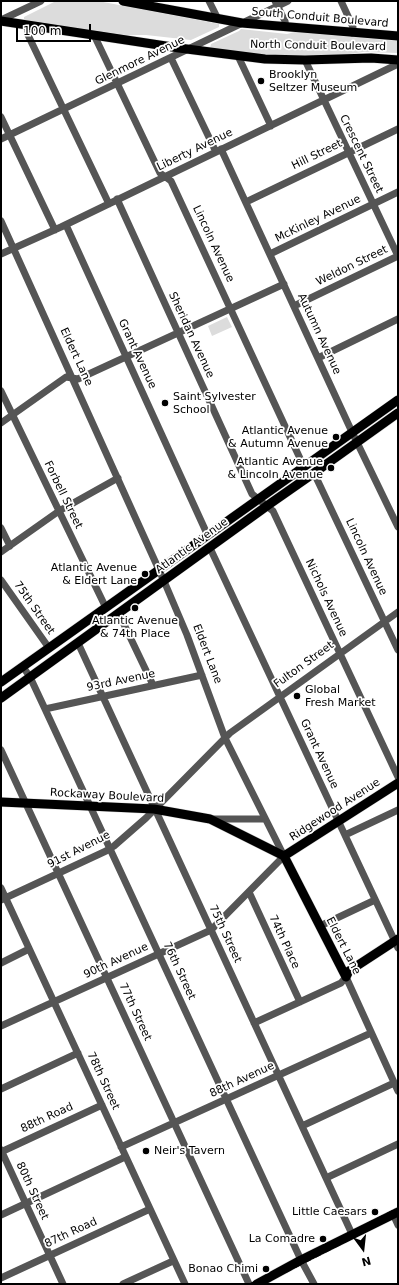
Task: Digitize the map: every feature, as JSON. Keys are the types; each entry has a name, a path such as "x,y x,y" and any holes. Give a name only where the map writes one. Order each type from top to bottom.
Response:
{"main road":[{"name":"South Conduit Boulevard","path":"122,1 142,3 242,23 398,36"},
{"name":"North Conduit Boulevard","path":"1,20 94,35 265,59 305,60 371,58 398,60"},
{"name":"Atlantic Avenue","path":"1,683 398,400"},
{"name":"Atlantic Avenue","path":"4,696 266,506 398,413"},
{"name":"Ridgewood Avenue","path":"284,856 398,783"},
{"name":"Rockaway Boulevard","path":"1,802 154,809 210,819 284,856"},
{"name":"Eldert Lane","path":"284,856 346,977"},
{"path":"346,977 349,971 397,943"},
{"path":"257,1284 301,1260 395,1213"}],"street":[{"path":"1,20 41,1"},
{"path":"209,1 218,19"},
{"name":"Glenmore Avenue","path":"1,139 171,58 242,23 277,3 288,1"},
{"path":"341,1 353,27 352,32"},
{"path":"277,3 286,27"},
{"path":"28,25 28,35 109,204"},
{"name":"Lincoln Avenue","path":"94,35 160,173 171,181 304,467"},
{"path":"238,56 271,126"},
{"name":"Autumn Avenue","path":"171,58 246,202 352,432 398,527"},
{"name":"Crescent Street","path":"305,60 398,256"},
{"name":"Liberty Avenue","path":"1,254 66,225 398,64"},
{"path":"1,117 55,230"},
{"name":"Hill Street","path":"246,202 398,129"},
{"name":"McKinley Avenue","path":"270,254 398,192"},
{"name":"Sheridan Avenue","path":"117,199 252,494 258,499"},
{"name":"Eldert Lane","path":"1,221 164,581 187,635 225,738 284,856"},
{"name":"Grant Avenue","path":"66,225 208,536"},
{"name":"Weldon Street","path":"294,306 398,256"},
{"path":"1,423 66,378 78,379 284,284"},
{"path":"318,358 398,319"},
{"name":"Forbell Street","path":"1,391 106,608"},
{"name":"Lincoln Avenue","path":"314,473 398,650"},
{"path":"1,552 59,512 118,478"},
{"name":"Nichols Avenue","path":"258,499 273,512 398,778"},
{"path":"1,528 10,546"},
{"name":"Grant Avenue","path":"210,548 375,900 397,943"},
{"name":"75th Street","path":"1,580 49,648"},
{"name":"Fulton Street","path":"225,738 280,696 398,612"},
{"path":"119,614 153,686"},
{"name":"75th Street","path":"78,643 352,1234"},
{"name":"76th Street","path":"23,667 30,677 226,1100 301,1260 314,1284"},
{"name":"93rd Avenue","path":"45,709 202,675"},
{"path":"1,683 4,696"},
{"name":"91st Avenue","path":"3,899 118,844 225,738"},
{"name":"77th Street","path":"1,750 248,1284"},
{"path":"345,835 398,810"},
{"name":"Rockaway Boulevard","path":"210,819 265,819"},
{"name":"90th Avenue","path":"1,1026 211,930 284,856"},
{"name":"78th Street","path":"1,888 3,899 29,949 185,1284"},
{"name":"74th Place","path":"249,892 300,1002"},
{"path":"320,926 375,900"},
{"path":"1,962 29,949"},
{"path":"254,1022 341,983 346,977"},
{"name":"Eldert Lane","path":"346,977 398,1091"},
{"name":"88th Avenue","path":"121,1147 371,1033"},
{"path":"1,1089 78,1053"},
{"path":"302,1126 394,1083"},
{"name":"88th Road","path":"1,1151 102,1105"},
{"path":"326,1178 398,1144"},
{"name":"80th Street","path":"1,1151 63,1284"},
{"path":"1,1215 125,1156"},
{"name":"87th Road","path":"1,1278 150,1209"},
{"path":"395,1213 398,1225"},
{"path":"123,1284 174,1261"}],"shaded area":[{"path":"56,1 98,1 219,24 219,27 191,40 146,35 126,35 24,20 24,17"},
{"path":"241,29 287,34 295,32 398,41 398,53 363,52 344,55 298,56 251,54 210,48 211,44"},
{"path":"227,317 232,327 212,336 208,326"}],"railway":[{"path":"250,1284 398,1208"},
{"path":"286,1272 386,1221"}],"place":[{"name":"Brooklyn Seltzer Museum","path":"261,81"},
{"name":"Saint Sylvester School","path":"165,403"},
{"name":"Atlantic Avenue & Autumn Avenue","path":"336,437"},
{"name":"Atlantic Avenue & Lincoln Avenue","path":"331,468"},
{"name":"Atlantic Avenue & Eldert Lane","path":"145,574"},
{"name":"Atlantic Avenue & 74th Place","path":"135,608"},
{"name":"Global Fresh Market","path":"297,696"},
{"name":"Neir's Tavern","path":"146,1151"},
{"name":"Little Caesars","path":"375,1212"},
{"name":"La Comadre","path":"323,1239"},
{"name":"Bonao Chimi","path":"266,1269"}]}
